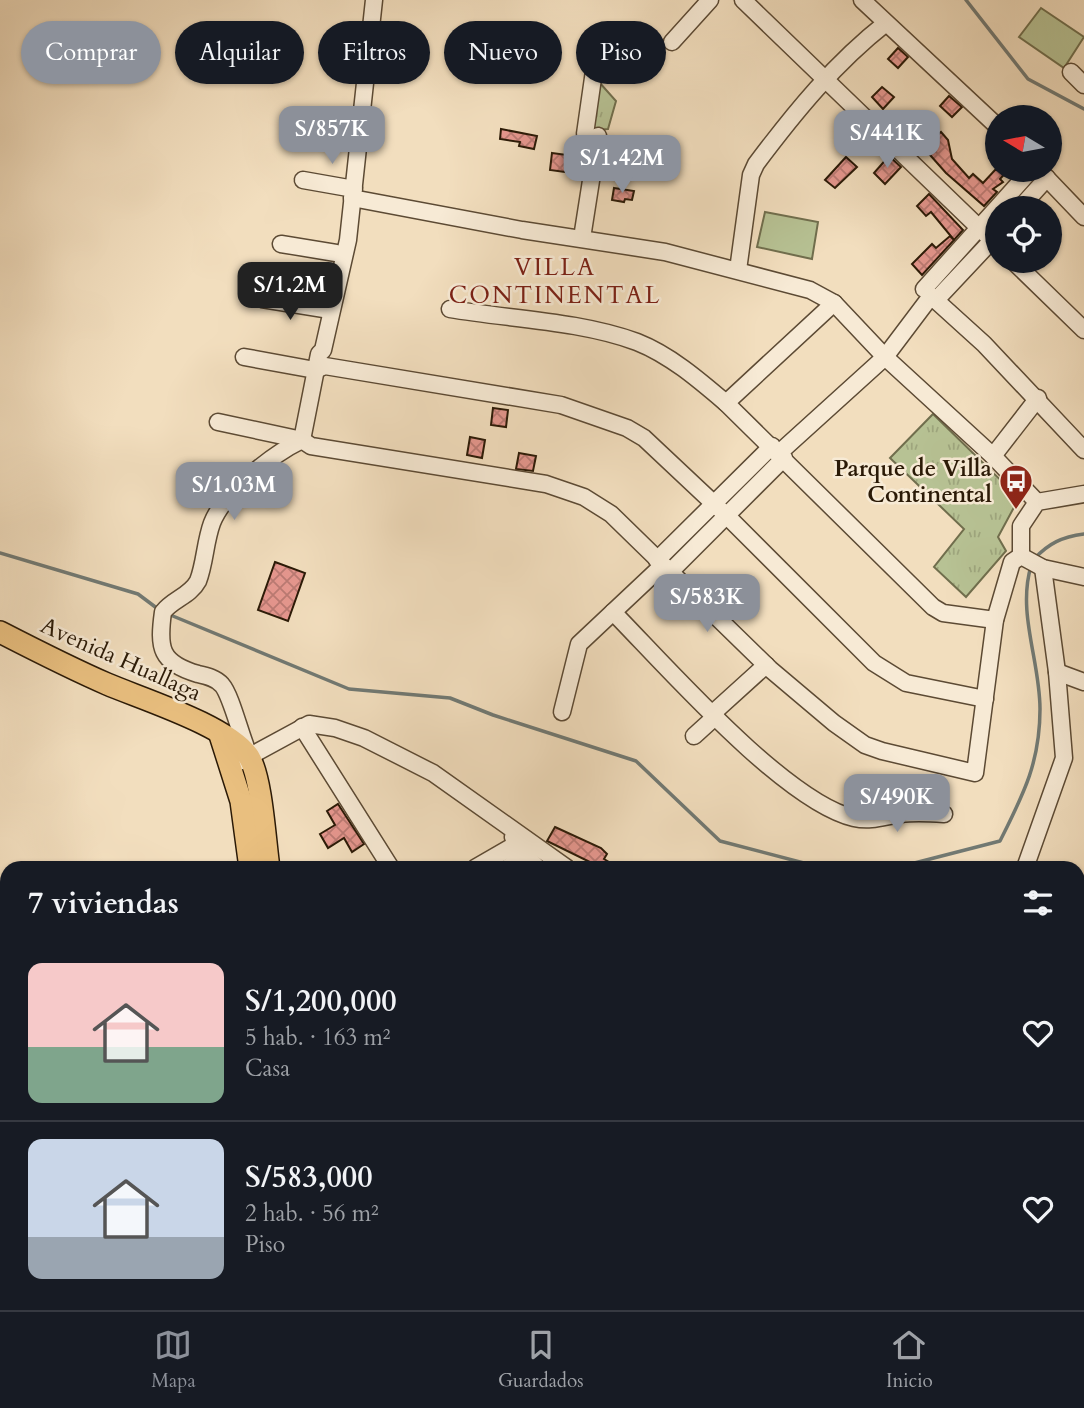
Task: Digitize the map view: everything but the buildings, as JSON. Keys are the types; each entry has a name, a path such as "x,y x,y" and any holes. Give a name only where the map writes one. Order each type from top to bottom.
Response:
{"main road":[{"name":"Avenida Huallaga","path":"0,632 107,684 203,723 220,735"},
{"path":"220,735 240,761 260,797 267,861"},
{"path":"240,761 241,801 249,861"}],"street":[{"path":"317,362 323,350 348,240 346,229 353,194 374,0"},
{"path":"672,42 710,0"},
{"path":"743,0 985,232"},
{"path":"862,0 985,115"},
{"path":"738,270 751,175 802,103 861,42 886,23"},
{"path":"1071,72 1084,85"},
{"path":"582,238 592,135 594,84"},
{"path":"303,180 353,194 665,252 810,290 834,303 885,357 993,456 1037,502"},
{"path":"663,566 715,504 885,357 979,228 1020,182"},
{"path":"1051,182 1084,217"},
{"path":"302,440 324,309 339,238 346,229"},
{"path":"282,244 336,253"},
{"path":"930,295 985,249"},
{"path":"1025,273 1084,330"},
{"path":"930,295 1038,398 1084,450"},
{"path":"262,299 324,309"},
{"path":"726,403 834,303"},
{"path":"450,309 575,328 639,343 690,372 778,452 933,607 950,614 995,620"},
{"path":"244,358 317,362 325,366 561,405 627,428 644,438 715,504 827,620 889,675 917,687 985,699"},
{"path":"993,456 1038,398"},
{"path":"218,422 302,440 311,446 568,490 611,514 766,665 834,723 865,745 902,757 975,773 995,620 1008,569 1017,556 1023,556 1043,568 1084,577"},
{"path":"302,440 281,450 225,502 211,527 194,589 175,600 163,612 160,643 165,656 180,668 217,680 225,689 231,707 240,761 309,724 335,728 397,754 477,801 509,829 525,846 534,861"},
{"path":"562,712 579,644 663,566 727,516 778,452"},
{"path":"1023,556 1021,526 1037,502 1084,494"},
{"path":"1027,861 1064,758 1057,671 1043,568"},
{"path":"613,612 714,714 802,792 844,814 869,820 902,814 944,814"},
{"path":"694,736 766,665"},
{"path":"1057,671 1084,682"},
{"path":"220,735 227,728 231,707"},
{"path":"302,727 387,861"},
{"path":"491,861 525,846"},
{"path":"513,861 525,846"},
{"path":"525,846 554,861"}],"green space":[{"path":"1041,8 1084,37 1064,68 1019,37"},
{"path":"599,84 601,84 616,101 608,129 589,130"},
{"path":"765,212 818,222 812,259 757,247"},
{"path":"933,414 1019,498 998,537 1006,551 966,597 934,567 964,529 890,458"}],"waterway":[{"path":"966,0 1028,79 1084,109"},
{"path":"1034,559 1056,542 1084,534"},
{"path":"0,553 138,594 158,609"},
{"path":"922,861 1000,841 1029,778 1037,746 1040,709 1026,601 1031,566"},
{"path":"168,614 349,689 450,698 493,715 636,761 720,841 796,861"}],"place":[{"name":"Parque de Villa Continental","path":"1016,511"}],"district":[{"name":"VILLA CONTINENTAL","path":"555,281"}]}
